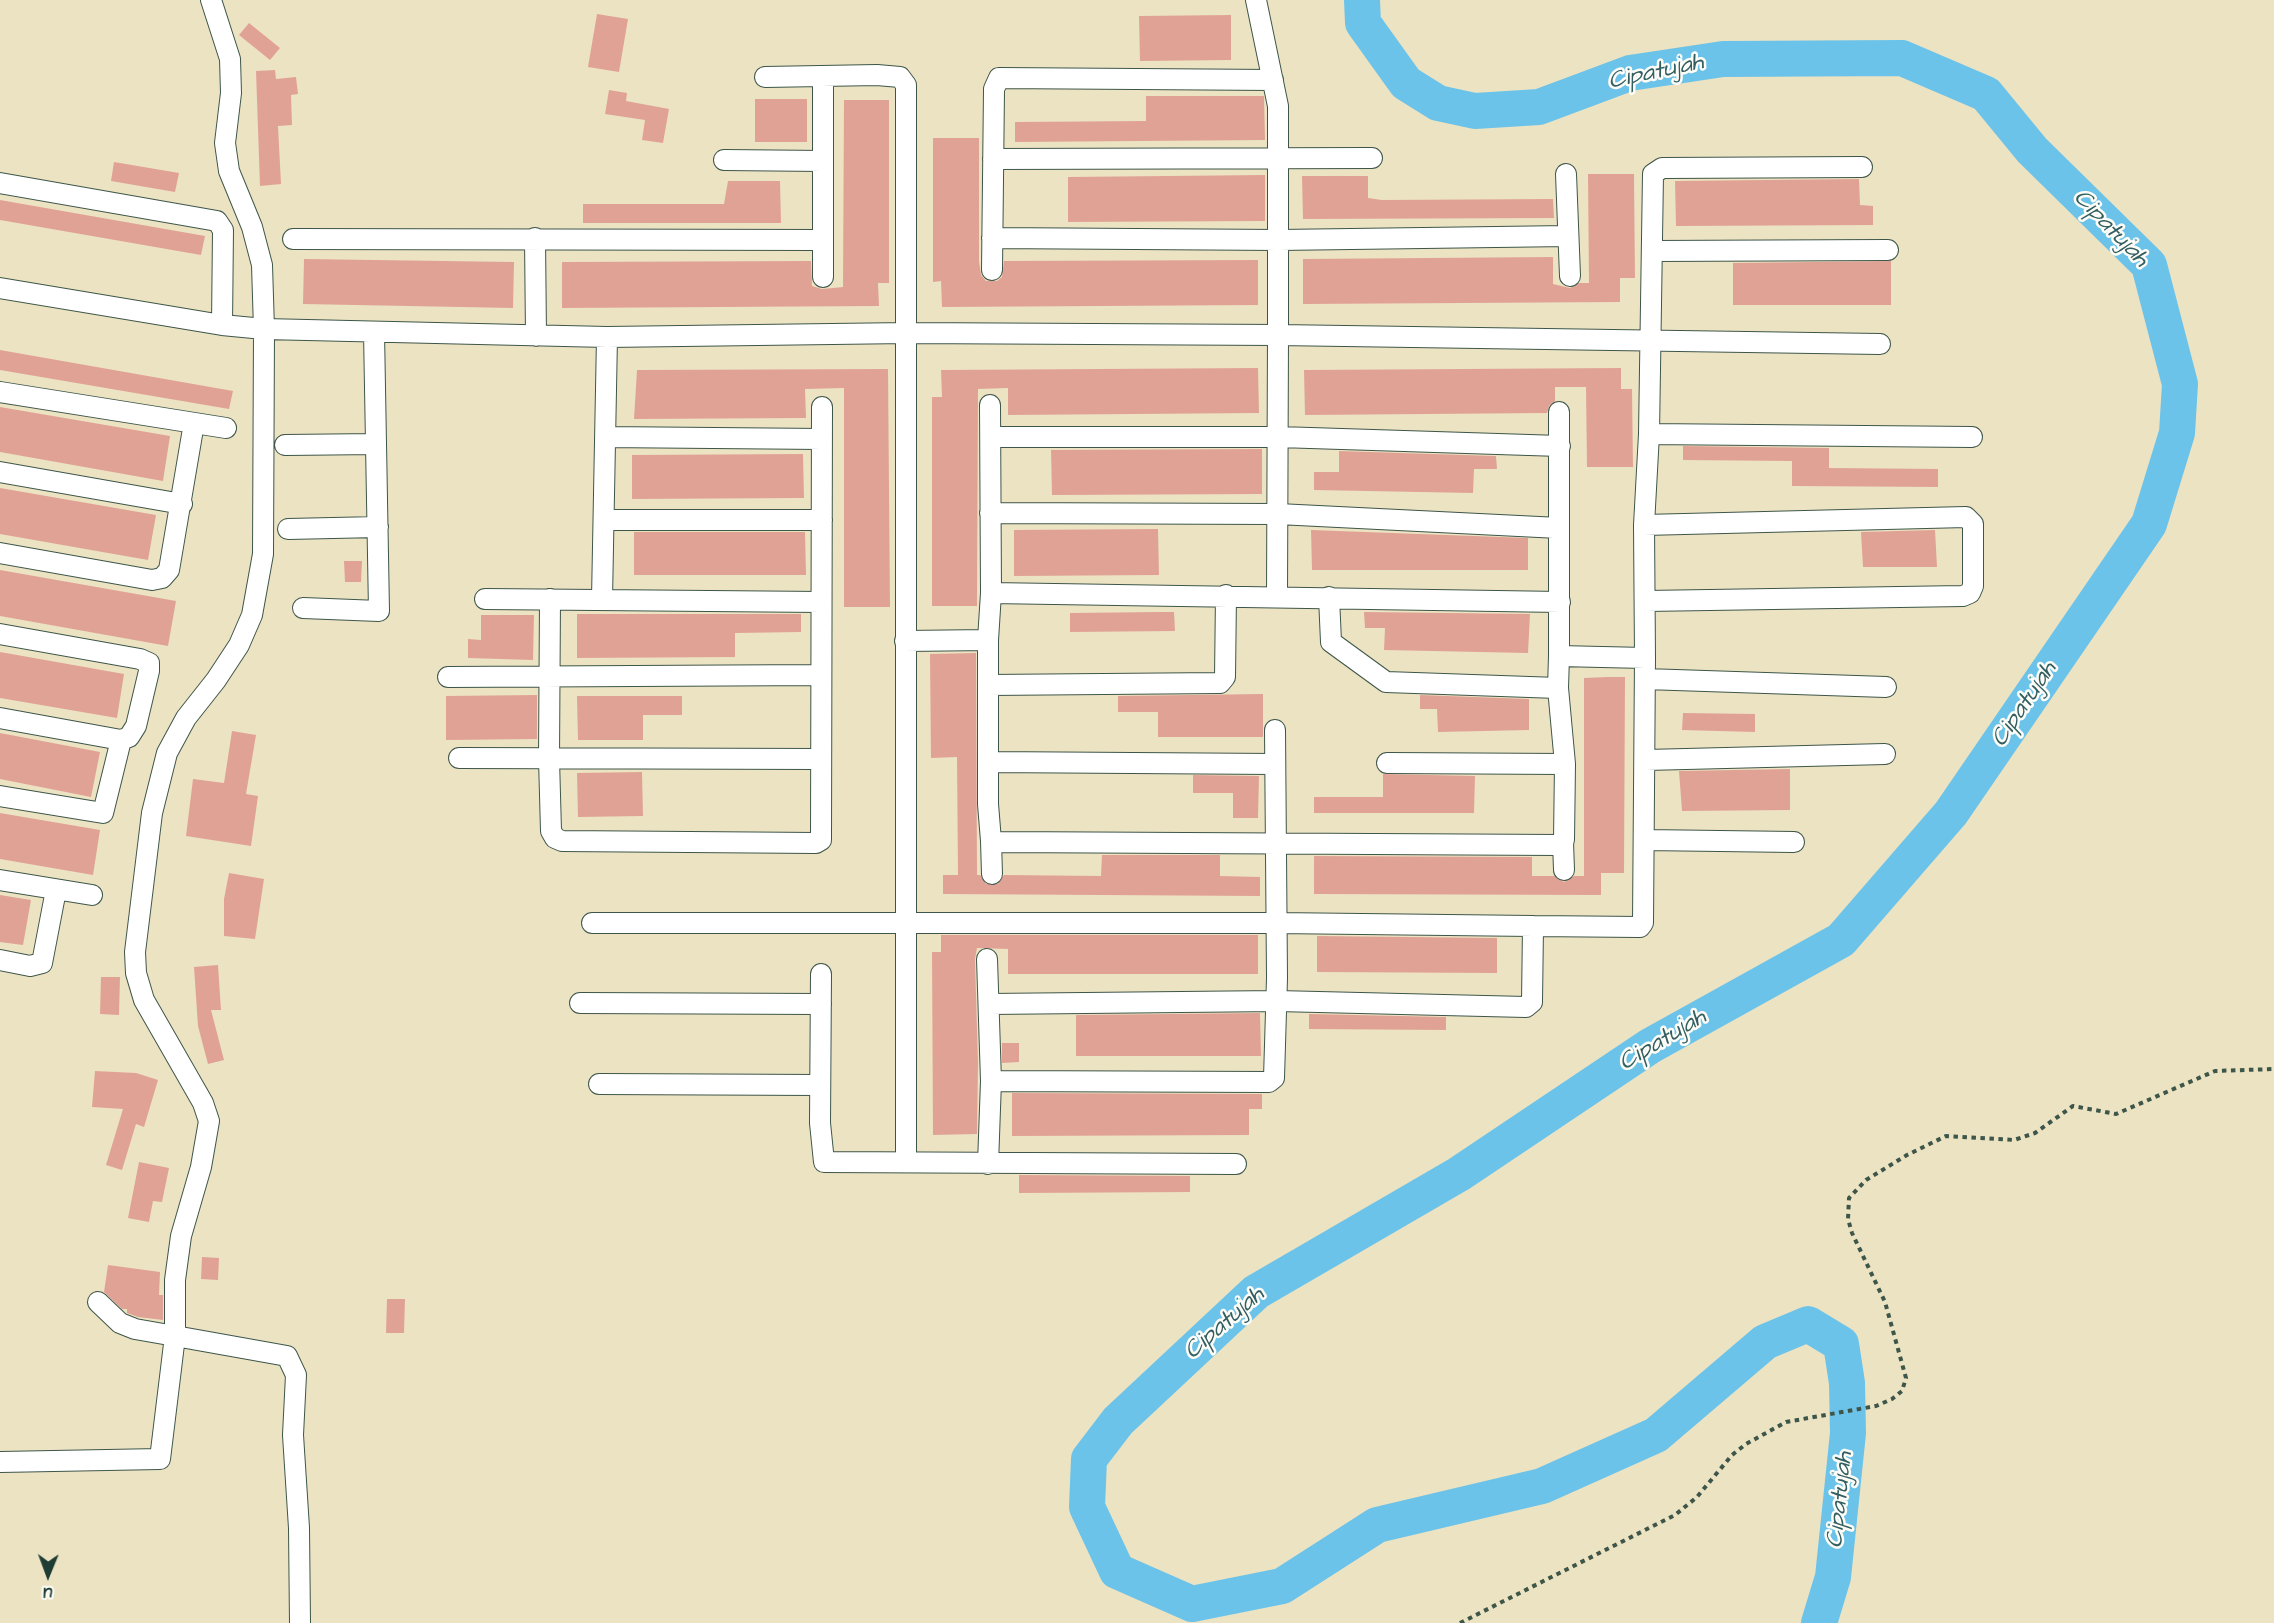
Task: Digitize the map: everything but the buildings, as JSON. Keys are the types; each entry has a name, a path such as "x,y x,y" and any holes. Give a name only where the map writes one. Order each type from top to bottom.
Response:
{"street":[{"path":"0,1462 160,1459 176,1336 175,1280 181,1236 201,1167 208,1121 202,1103 144,999 136,973 135,952 152,813 166,753 186,718 216,680 239,645 254,607 263,554 262,265 252,227 229,171 225,143 231,93 230,59 211,0"},
{"path":"1256,0 1278,106 1277,597"},
{"path":"823,76 823,277"},
{"path":"765,77 891,76 900,77 906,85 906,1162"},
{"path":"992,270 994,89 997,80 1003,76 1273,80"},
{"path":"993,159 1372,158"},
{"path":"724,160 823,161"},
{"path":"592,923 905,925 1276,923 1641,926 1646,840 1644,525 1649,434 1653,251 1651,183 1653,174 1657,170 1862,167"},
{"path":"1566,174 1570,276"},
{"path":"0,183 217,221 223,230 222,325"},
{"path":"992,238 1279,240 1569,236"},
{"path":"535,238 536,336"},
{"path":"293,239 823,240"},
{"path":"1653,251 1888,250"},
{"path":"0,288 222,325 264,329 607,337 907,333 1278,335 1880,345"},
{"path":"303,608 379,611 374,332"},
{"path":"602,598 607,337"},
{"path":"0,392 226,428"},
{"path":"990,405 991,593 988,640 988,762 992,874"},
{"path":"550,599 551,831 558,840 808,844 821,840 822,407"},
{"path":"1560,412 1558,688 1564,764 1564,870"},
{"path":"0,553 152,580 162,578 169,570 194,423"},
{"path":"1649,434 1972,437"},
{"path":"605,437 822,439"},
{"path":"991,437 1279,437 1560,446"},
{"path":"285,445 376,444"},
{"path":"0,472 182,504"},
{"path":"990,513 1278,514 1559,528"},
{"path":"1644,525 1966,517 1973,524 1973,586 1970,593 1963,596 1646,601"},
{"path":"605,520 822,520"},
{"path":"288,529 378,527"},
{"path":"991,593 1560,602"},
{"path":"988,685 1220,683 1225,676 1226,595"},
{"path":"1329,597 1331,642 1382,680 1558,688"},
{"path":"484,599 602,598 821,602"},
{"path":"0,634 146,660 149,671 136,726 129,737 121,740 0,718"},
{"path":"905,641 988,640"},
{"path":"1559,656 1645,658"},
{"path":"448,677 821,675"},
{"path":"1645,679 1886,687"},
{"path":"991,1081 1269,1082 1275,1074 1277,1000 1275,730"},
{"path":"0,796 103,813 121,740"},
{"path":"1646,760 1885,754"},
{"path":"459,758 820,759"},
{"path":"988,762 1275,764"},
{"path":"1387,763 1564,764"},
{"path":"1646,840 1794,842"},
{"path":"991,841 1558,845 1563,842"},
{"path":"0,880 92,895"},
{"path":"0,960 30,966 42,963 56,890"},
{"path":"989,1004 1277,1000 1526,1007 1532,1002 1533,926"},
{"path":"987,959 991,1081 988,1164"},
{"path":"821,975 820,1123 824,1162 1236,1164"},
{"path":"580,1003 821,1004"},
{"path":"599,1084 820,1085"},
{"path":"98,1302 120,1323 135,1329 287,1356 293,1364 296,1375 293,1435 299,1528 300,1623"}],"path":[{"path":"1460,1623 1675,1515 1697,1497 1732,1455 1746,1444 1786,1422 1860,1409 1892,1400 1902,1391 1906,1384 1885,1302 1849,1226 1847,1202 1854,1190 1899,1159 1946,1136 2014,1140 2035,1133 2073,1106 2116,1114 2216,1071 2274,1069"}],"waterway":[{"name":"Cipatujah","path":"1362,0 1363,23 1406,83 1438,103 1475,111 1539,107 1630,73 1723,59 1902,58 1986,94 2032,150 2149,265 2180,384 2177,433 2149,524 1951,813 1841,940 1650,1046 1459,1174 1256,1292 1118,1421 1089,1459 1087,1507 1117,1571 1192,1604 1282,1586 1377,1525 1542,1486 1656,1435 1765,1342 1808,1324 1841,1344 1847,1383 1848,1433 1833,1577 1819,1623"}]}
